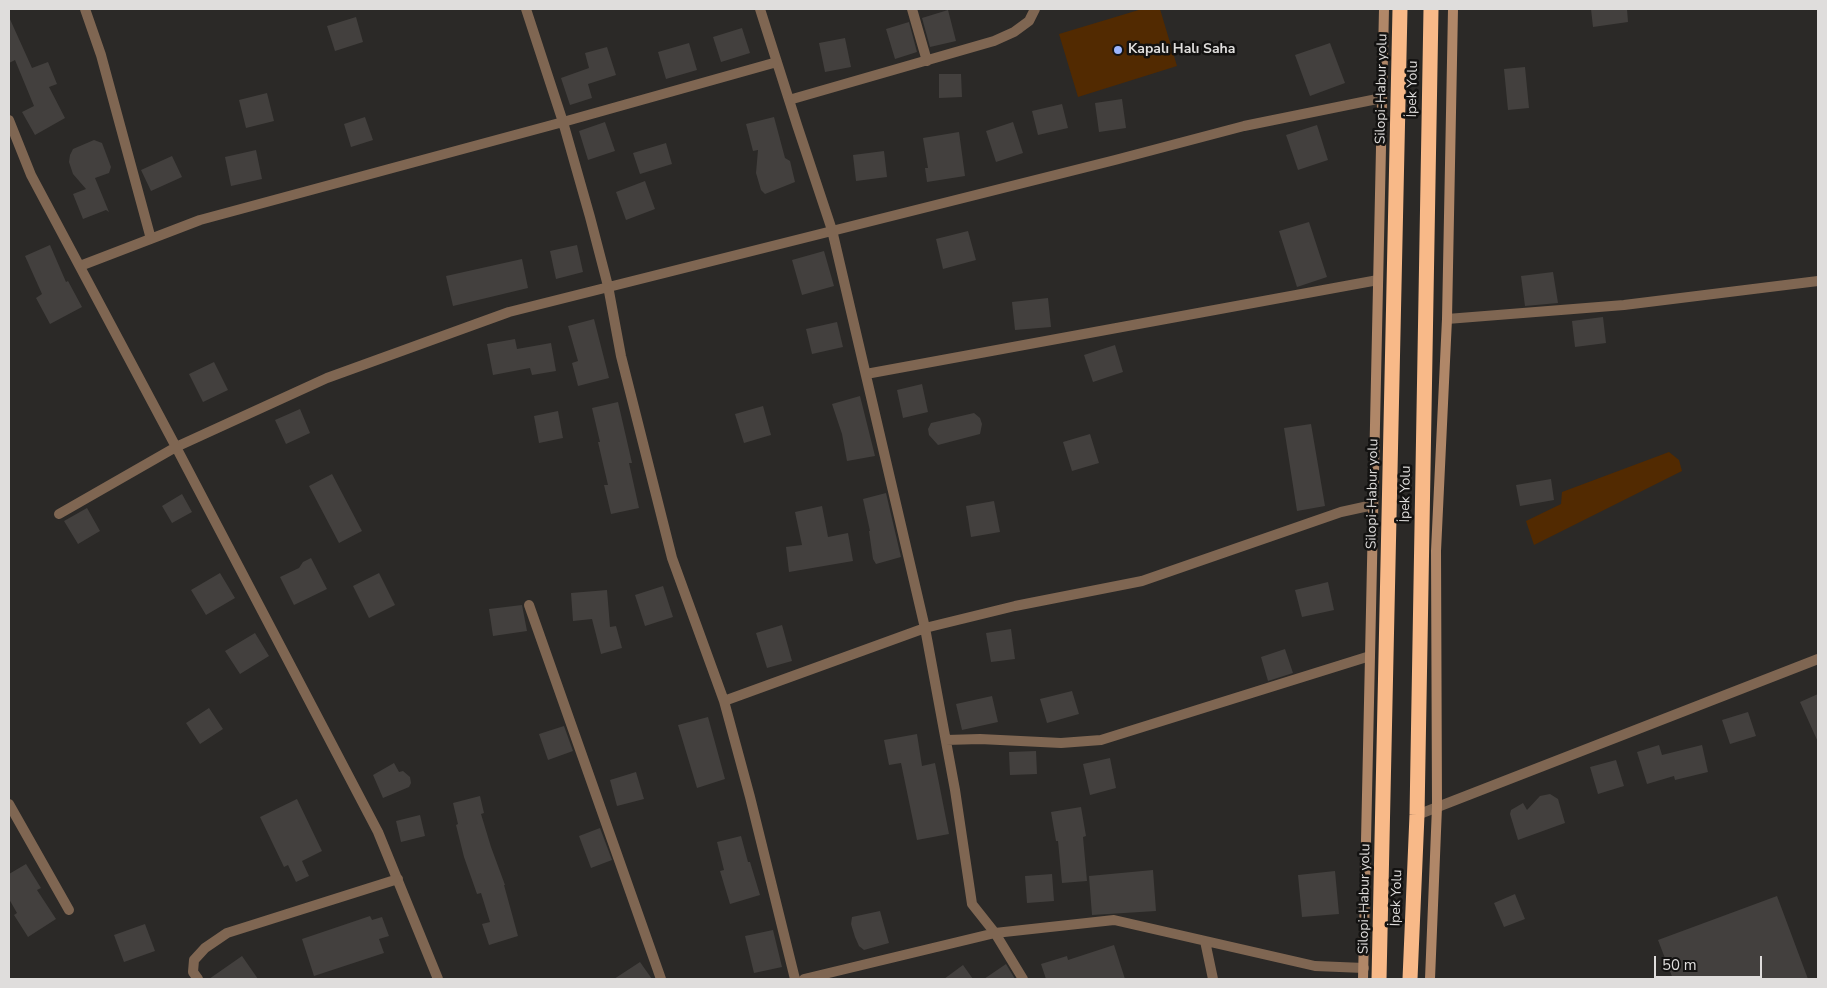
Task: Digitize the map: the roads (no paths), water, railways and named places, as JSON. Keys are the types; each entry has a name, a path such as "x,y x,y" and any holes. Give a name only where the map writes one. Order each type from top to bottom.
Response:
{"highway":[{"name":"Silopi-Habur yolu","path":"1379,979 1400,9"},
{"name":"İpek Yolu","path":"1410,979 1417,815 1431,9"}],"street":[{"path":"85,9 100,55 151,239"},
{"path":"526,9 563,122 590,217 608,286 621,356 672,558 724,701 795,979"},
{"path":"760,9 832,230 925,628 955,790 972,904 995,933 1023,979"},
{"path":"912,9 927,61"},
{"path":"789,100 994,41 1014,32 1029,21 1035,9"},
{"path":"1363,979 1384,9"},
{"path":"1430,979 1437,808 1436,551 1447,319 1453,9"},
{"path":"80,266 200,220 777,62"},
{"path":"59,514 176,447 336,375 509,312 1244,126 1382,98"},
{"path":"9,120 31,175 378,832 438,979"},
{"path":"866,374 1378,280"},
{"path":"1447,319 1624,305 1818,281"},
{"path":"724,701 925,628 1015,606 1142,581 1342,512 1373,505"},
{"path":"529,605 661,979"},
{"path":"946,740 980,739 1061,743 1101,740 1370,656"},
{"path":"1417,815 1818,659"},
{"path":"9,804 69,910"},
{"path":"198,979 193,972 194,960 205,948 227,933 398,879"},
{"path":"804,979 995,933 1114,920 1315,966 1364,968"},
{"path":"1205,941 1213,979"}],"place":[{"name":"Kapalı Halı Saha","path":"1118,50"}]}
